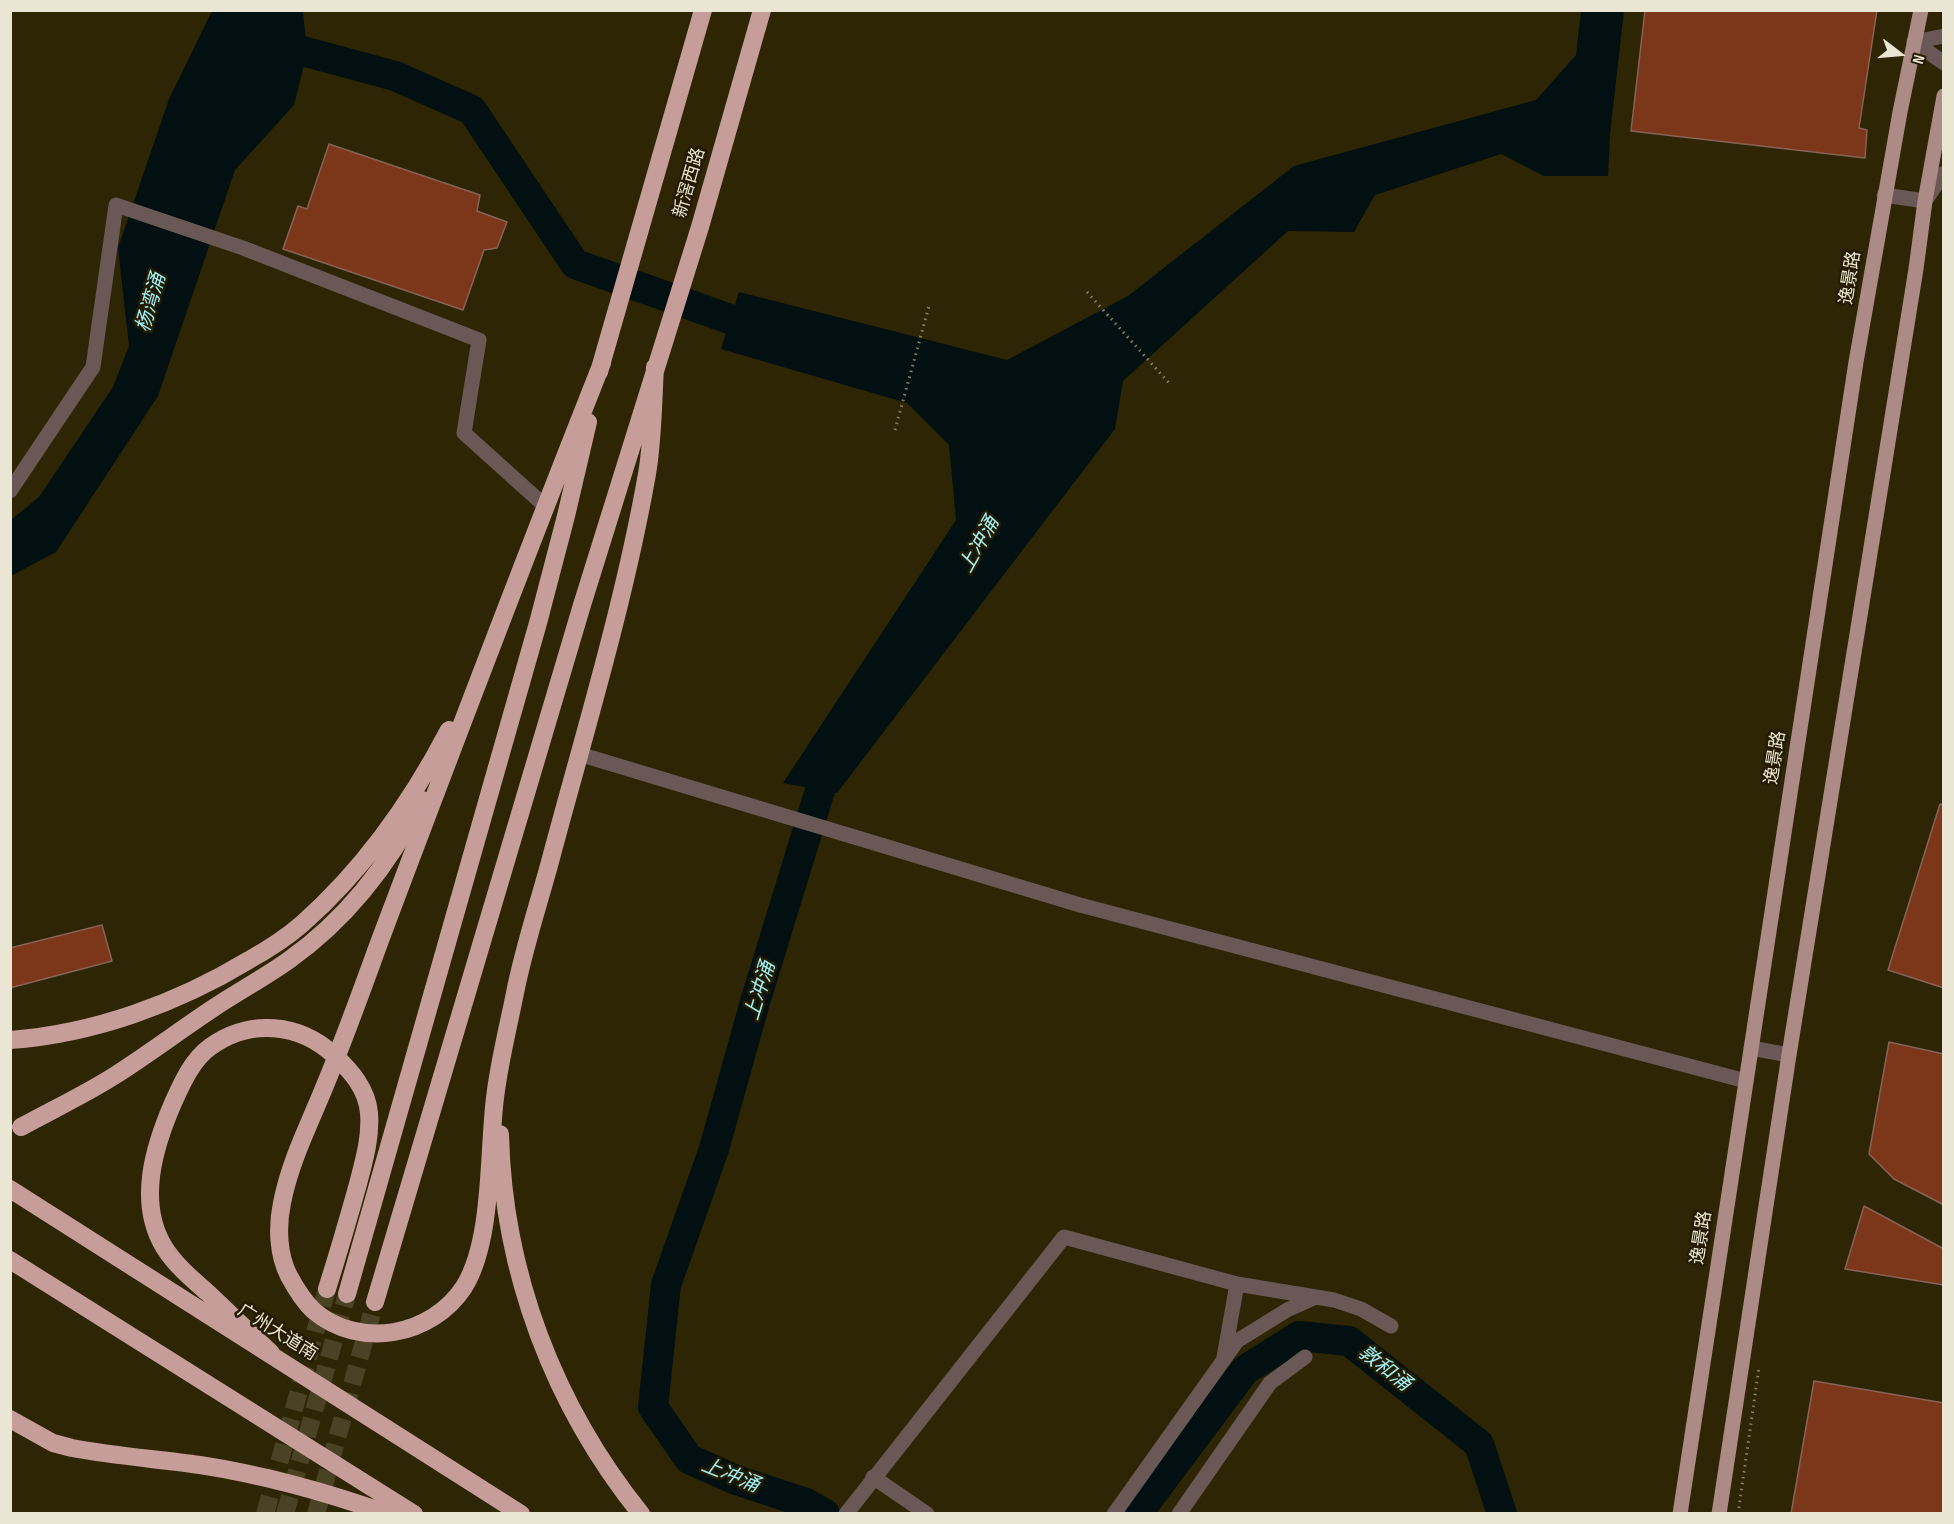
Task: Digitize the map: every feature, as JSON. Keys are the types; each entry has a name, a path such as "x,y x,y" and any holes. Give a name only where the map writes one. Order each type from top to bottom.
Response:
{"highway":[{"name":"新滘西路","path":"602,363 703,10"},
{"name":"新滘西路","path":"656,367 700,227 762,10"},
{"path":"602,363 483,668 343,1041 289,1172 280,1211 279,1243 284,1267 296,1290 310,1307 326,1320 342,1327 388,1333 407,1331 422,1325 439,1314 462,1289 479,1252 487,1199 495,1092 505,1040 517,981 611,638 646,478 656,367"},
{"path":"347,1294 538,623 602,363"},
{"path":"375,1302 575,628 656,367"},
{"path":"10,1040 68,1032 178,998 223,976 264,952 301,925 342,883 389,827 442,744 483,668"},
{"path":"21,1127 112,1077 213,1008 289,960 335,923 363,892 404,835 451,745 483,668"},
{"path":"270,1353 188,1275 164,1247 153,1218 150,1197 152,1167 163,1126 184,1079 209,1048 226,1037 267,1027 292,1030 312,1037 350,1070 363,1091 369,1111 369,1132 351,1208 327,1289"},
{"path":"505,1040 499,1096 500,1143 511,1244 524,1296 544,1349 570,1407 597,1454 641,1514"},
{"name":"广州大道南","path":"10,1189 521,1514"},
{"path":"10,1260 414,1514"},
{"path":"10,1419 53,1443 72,1448 202,1466 285,1481 388,1514"}],"main road":[{"name":"逸景路","path":"1680,1514 1856,362 1884,195 1921,10"},
{"path":"1719,1514 1789,1055 1916,269 1925,201 1944,96"}],"street":[{"path":"1914,42 1944,36"},
{"path":"1914,42 1944,63"},
{"path":"1884,195 1925,201 1944,173"},
{"path":"10,491 93,367 116,205 243,248 479,340 464,433 545,506"},
{"path":"579,754 1080,905 1746,1081"},
{"path":"1751,1048 1789,1055"},
{"path":"846,1514 1064,1237 1237,1284 1334,1300 1361,1309 1391,1326"},
{"path":"1223,1360 1237,1284"},
{"path":"1114,1514 1237,1341 1287,1310 1316,1298"},
{"path":"1179,1514 1268,1380 1305,1357"},
{"path":"873,1477 927,1514"}],"path":[{"path":"1087,292 1169,383"},
{"path":"895,430 929,306"},
{"path":"1738,1514 1760,1365"}],"water":[{"name":"杨湾涌","path":"212,11 303,11 307,53 294,105 235,170 158,396 56,552 11,576 11,520 39,497 113,387 129,346 118,248 169,99"},
{"path":"1581,11 1624,11 1610,134 1608,176 1544,176 1501,154 1375,195 1354,232 1288,231 1123,381 1115,429 837,793 783,783 956,520 949,445 907,403 721,349 739,292 1007,360 1128,296 1294,166 1536,100 1576,55"}],"building":[{"path":"1645,10 1877,10 1859,128 1867,130 1865,158 1631,131"},
{"path":"329,144 480,195 477,211 507,222 497,248 484,250 463,310 283,249 298,206 307,209"},
{"path":"1940,804 1944,805 1944,988 1888,970"},
{"path":"102,925 112,961 10,988 10,948"},
{"path":"1889,1042 1944,1054 1944,1205 1894,1179 1869,1154"},
{"path":"1864,1206 1944,1249 1944,1285 1845,1269"},
{"path":"1814,1381 1944,1403 1944,1514 1791,1514"}],"waterway":[{"path":"269,42 395,76 472,110 575,264 769,333"},
{"name":"上冲涌","path":"825,1514 806,1503 736,1480 689,1459 653,1407 666,1285 714,1149 755,1002 829,761 834,754"},
{"name":"敦和涌","path":"1137,1514 1245,1370 1299,1336 1349,1341 1479,1444 1502,1514"}],"tunnel":[{"path":"265,1514 327,1289"},
{"path":"285,1514 347,1294"},
{"path":"316,1514 375,1302"}]}
